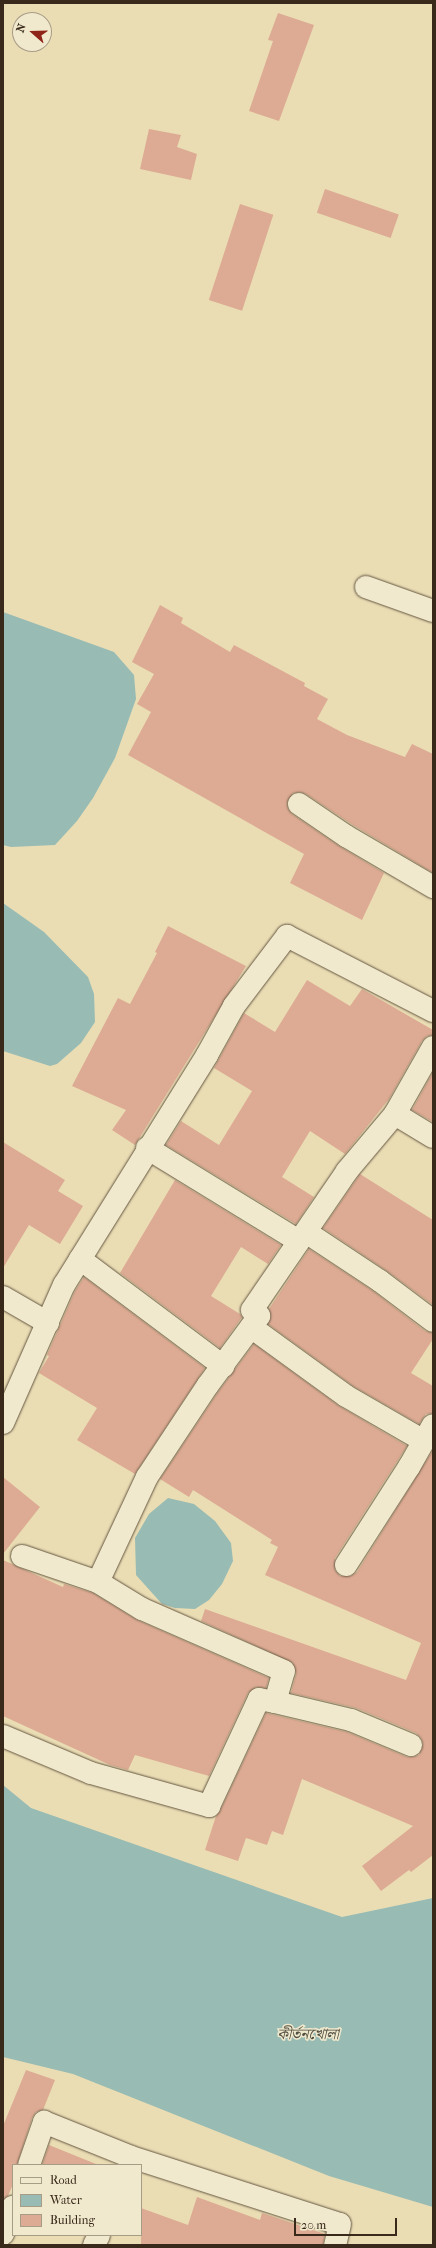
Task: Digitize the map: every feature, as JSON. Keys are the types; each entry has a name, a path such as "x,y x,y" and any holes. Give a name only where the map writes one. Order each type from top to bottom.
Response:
{"street":[{"path":"366,587 433,611"},
{"path":"299,804 346,836 433,887"},
{"path":"3,1423 64,1285 147,1148 207,1055 234,1006 287,936 433,1011"},
{"path":"98,1582 147,1477 259,1316 252,1310 302,1236 347,1171 396,1114 433,1047"},
{"path":"396,1114 433,1137"},
{"path":"147,1148 380,1281 433,1321"},
{"path":"80,1259 223,1366"},
{"path":"3,1297 48,1323"},
{"path":"251,1327 346,1396 428,1433 346,1566"},
{"path":"22,1556 98,1582 142,1609 284,1671 275,1702"},
{"path":"3,1736 91,1773 209,1806 258,1699 352,1720 411,1745"},
{"path":"28,2164 44,2122 130,2161 140,2164"},
{"path":"142,2165 340,2224 335,2245"},
{"path":"3,2234 12,2210"}],"water":[{"path":"3,612 114,652 134,675 136,699 115,758 93,798 77,821 55,845 11,847 3,845"},
{"path":"3,903 44,932 88,977 94,994 95,1022 81,1043 57,1064 50,1066 3,1051"},
{"path":"168,1498 194,1504 215,1521 231,1543 233,1561 222,1584 209,1600 195,1609 175,1608 162,1604 136,1575 135,1538 149,1514"},
{"name":"কীর্তনখোলা","path":"3,1785 31,1808 342,1917 433,1898 433,2207 329,2176 73,2074 3,2057"}],"building":[{"path":"278,13 314,25 279,121 249,111 273,41 268,40"},
{"path":"149,129 181,135 177,147 197,154 191,180 140,169"},
{"path":"325,189 399,214 391,238 317,213"},
{"path":"240,204 273,215 242,311 209,300"},
{"path":"160,605 183,618 181,623 230,652 234,645 305,683 304,686 328,699 317,719 347,735 405,757 412,744 433,754 433,873 353,825 306,794 300,792 293,793 287,803 288,809 292,814 339,846 384,873 362,920 290,883 304,854 128,755 151,712 137,704 154,674 132,662"},
{"path":"168,926 246,966 135,1145 112,1130 126,1110 72,1086 118,998 130,1004 157,953 155,952"},
{"path":"307,980 350,1006 362,989 433,1030 433,1035 427,1036 422,1041 389,1099 345,1154 310,1131 282,1177 314,1197 296,1224 166,1145 181,1121 219,1145 252,1091 214,1068 244,1013 275,1032"},
{"path":"433,1072 433,1122 412,1110"},
{"path":"3,1142 65,1180 58,1191 83,1206 60,1244 29,1225 3,1268"},
{"path":"360,1174 433,1220 433,1305 387,1271 323,1228"},
{"path":"175,1180 281,1245 268,1264 241,1247 211,1296 240,1314 242,1317 220,1348 120,1273"},
{"path":"309,1249 373,1291 425,1331 433,1333 433,1339 411,1373 433,1386 433,1413 426,1414 419,1424 353,1386 268,1324 271,1317 269,1309"},
{"path":"84,1277 205,1368 135,1474 77,1440 97,1408 39,1373 49,1356 47,1355 75,1291"},
{"path":"254,1344 339,1406 407,1446 335,1558 335,1570 340,1576 351,1576 357,1572 433,1450 433,1855 411,1872 409,1870 381,1891 362,1866 413,1826 302,1779 283,1835 272,1831 267,1845 246,1838 238,1861 205,1850 216,1816 220,1811 266,1713 347,1732 407,1757 419,1755 423,1744 421,1738 416,1733 356,1708 291,1693 296,1674 293,1663 201,1621 205,1609 406,1680 421,1643 265,1575 278,1547 270,1543 272,1540 193,1490 189,1497 160,1479 218,1392"},
{"path":"3,1477 40,1507 3,1554"},
{"path":"3,1560 63,1587 64,1584 93,1593 137,1620 269,1678 266,1688 256,1687 248,1693 209,1776 135,1755 128,1770 110,1765 3,1716"},
{"path":"26,2070 55,2080 43,2110 36,2112 32,2118 17,2164 12,2164 12,2186 8,2196 3,2200 3,2126"},
{"path":"49,2145 96,2164 42,2164"},
{"path":"197,2197 260,2220 262,2213 325,2234 323,2245 141,2245 142,2208 188,2225"}]}
